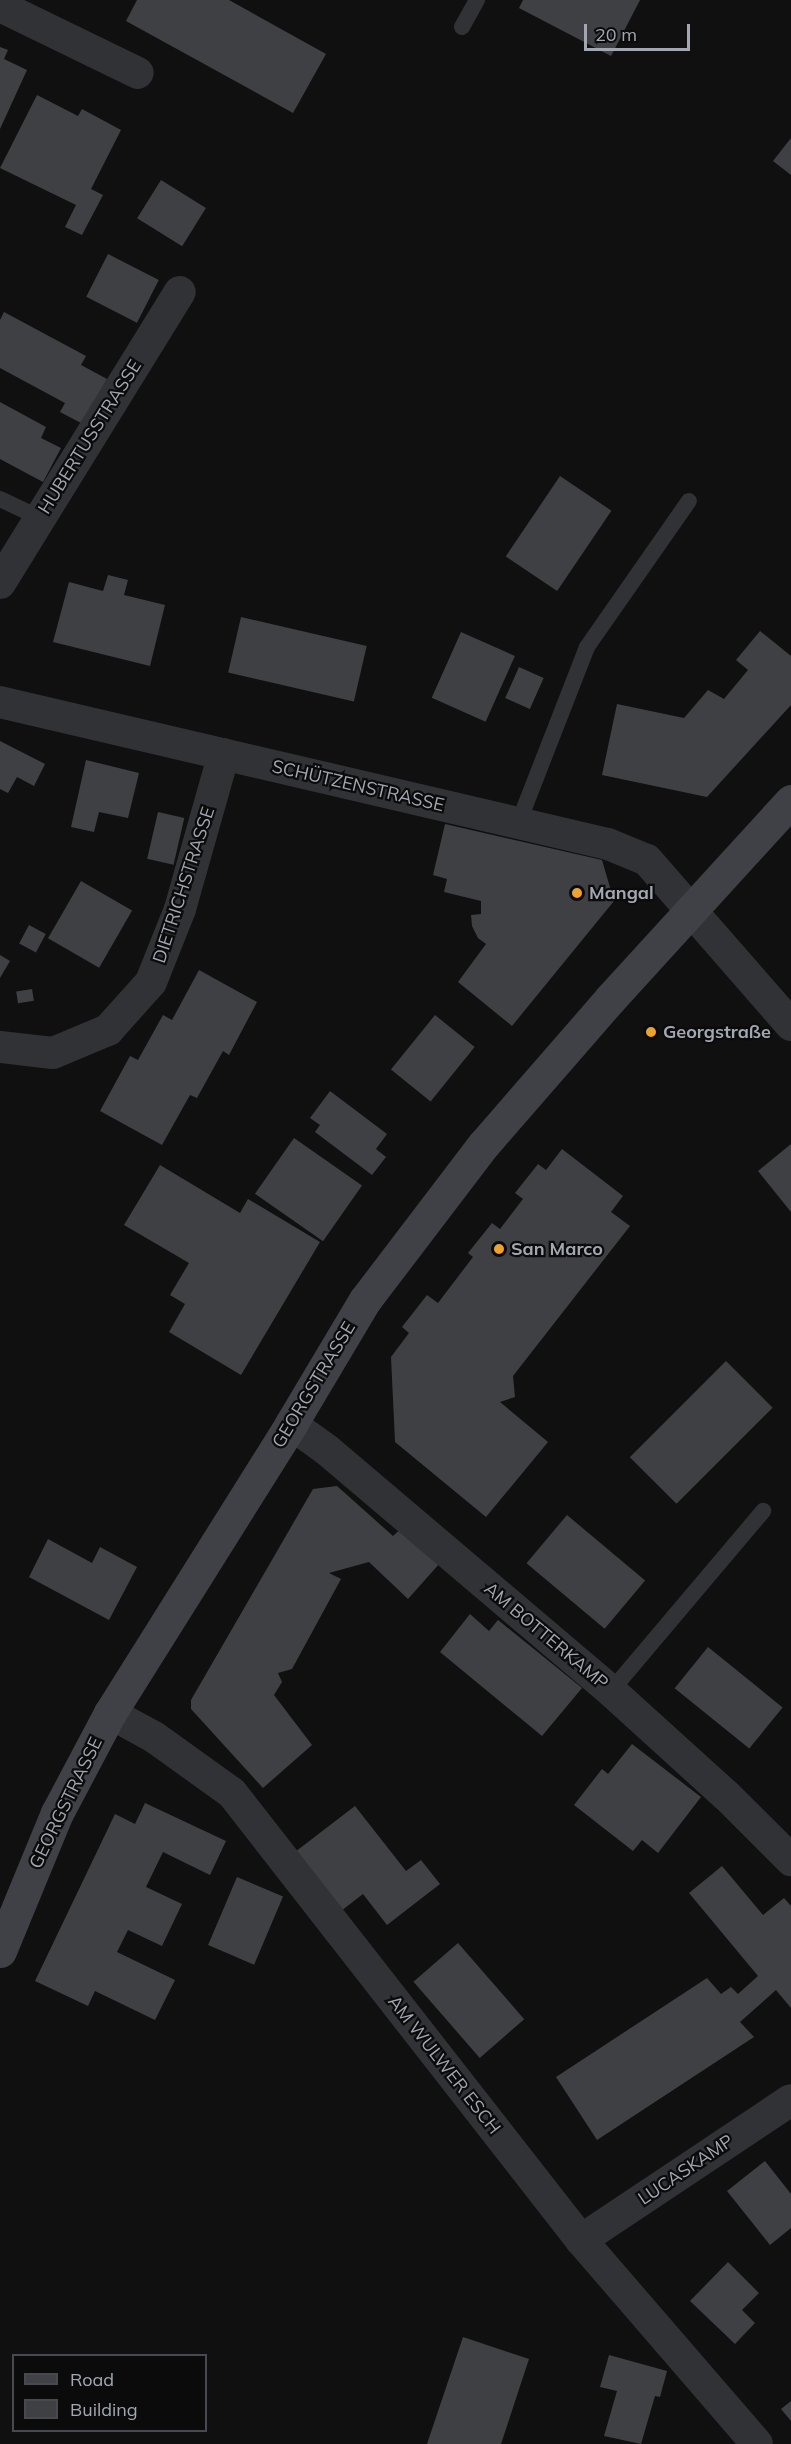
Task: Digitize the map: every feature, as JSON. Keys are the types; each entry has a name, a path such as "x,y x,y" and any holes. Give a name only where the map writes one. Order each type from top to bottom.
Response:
{"main road":[{"name":"GEORGSTRASSE","path":"0,1951 57,1813 110,1713 291,1424 365,1300 484,1144 610,999 791,801"}],"street":[{"path":"0,6 138,73"},
{"name":"HUBERTUSSTRASSE","path":"0,583 180,292"},
{"name":"SCHÜTZENSTRASSE","path":"0,702 608,844 647,860 791,1025"},
{"name":"DIETRICHSTRASSE","path":"0,1047 53,1053 108,1030 151,982 180,909 224,754"},
{"name":"AM BOTTERKAMP","path":"291,1424 327,1450 611,1692 727,1796 791,1860"},
{"name":"AM WULWER ESCH","path":"110,1713 154,1737 232,1793 581,2240 757,2444"},
{"name":"LUCASKAMP","path":"581,2240 791,2100"}],"lane":[{"path":"462,27 477,0"},
{"path":"0,499 40,518"},
{"path":"518,824 587,647 688,501"},
{"path":"611,1692 763,1511"}],"building":[{"path":"137,0 229,0 326,54 293,113 126,21"},
{"path":"523,0 640,0 611,56 519,8"},
{"path":"0,47 8,50 4,59 27,70 0,129"},
{"path":"37,95 78,116 82,109 121,130 91,189 103,195 82,235 65,227 76,205 0,168"},
{"path":"791,138 791,175 773,161"},
{"path":"161,180 206,208 182,246 137,218"},
{"path":"108,254 159,280 137,323 86,297"},
{"path":"4,312 86,356 81,365 107,379 83,424 60,412 65,403 0,368 0,320"},
{"path":"0,402 46,427 41,438 61,448 43,482 0,459"},
{"path":"560,476 611,511 557,591 506,556"},
{"path":"108,575 128,580 124,595 165,605 150,666 53,642 69,582 103,591"},
{"path":"241,617 367,646 354,702 228,673"},
{"path":"760,631 791,656 791,705 707,797 602,775 617,704 684,718 708,690 724,699 748,670 736,660"},
{"path":"461,632 515,656 486,722 432,698"},
{"path":"519,667 544,678 530,709 505,698"},
{"path":"0,741 45,764 34,786 17,777 8,793 0,789"},
{"path":"86,760 139,773 128,818 99,812 94,832 71,827"},
{"path":"158,812 184,818 174,865 147,859"},
{"path":"445,824 602,860 614,901 512,1026 458,982 486,944 478,938 472,926 471,915 481,914 481,901 444,892 447,879 433,875"},
{"path":"81,881 132,910 99,968 48,938"},
{"path":"29,925 46,934 36,952 19,944"},
{"path":"0,955 10,961 0,978"},
{"path":"199,970 257,1002 229,1055 223,1051 197,1098 190,1095 162,1145 100,1111 130,1056 138,1060 163,1015 172,1020"},
{"path":"32,989 34,1001 18,1003 16,992"},
{"path":"435,1015 475,1047 431,1101 391,1069"},
{"path":"330,1091 387,1134 376,1149 386,1157 372,1175 315,1132 320,1125 310,1118"},
{"path":"294,1138 362,1186 323,1241 255,1194"},
{"path":"791,1144 791,1212 758,1171"},
{"path":"562,1149 623,1196 611,1212 630,1226 513,1376 515,1397 500,1402 548,1442 486,1517 395,1442 391,1357 409,1333 402,1327 427,1295 438,1303 473,1257 468,1253 492,1223 500,1229 523,1199 515,1193 538,1164 546,1170"},
{"path":"160,1165 240,1213 248,1199 320,1242 241,1375 169,1332 185,1304 170,1295 189,1263 124,1225"},
{"path":"726,1361 773,1408 677,1504 630,1457"},
{"path":"337,1486 393,1536 402,1528 440,1563 408,1599 369,1562 329,1573 341,1579 292,1669 278,1673 282,1682 274,1695 312,1745 263,1788 191,1709 191,1700 313,1489"},
{"path":"567,1515 645,1581 605,1629 527,1563"},
{"path":"48,1539 92,1563 100,1547 137,1567 109,1620 29,1577"},
{"path":"470,1614 489,1631 498,1620 582,1688 542,1736 440,1652"},
{"path":"708,1647 783,1707 749,1749 675,1688"},
{"path":"632,1744 701,1797 658,1853 642,1840 633,1851 574,1805 602,1769 608,1774"},
{"path":"145,1803 226,1841 210,1875 163,1852 146,1887 182,1904 162,1946 128,1930 117,1952 175,1980 155,2020 95,1991 88,2006 35,1981 115,1814 135,1824"},
{"path":"355,1806 406,1871 421,1860 440,1884 387,1925 363,1894 341,1911 295,1852"},
{"path":"722,1866 763,1915 784,1898 791,1906 791,2008 776,1990 740,2022 754,2037 597,2140 556,2077 707,1978 721,1994 731,1987 738,1994 758,1976 689,1893"},
{"path":"237,1877 283,1897 254,1965 208,1945"},
{"path":"458,1943 524,2019 480,2058 413,1982"},
{"path":"765,2161 791,2194 791,2228 770,2245 727,2191"},
{"path":"728,2262 759,2293 742,2310 755,2323 735,2344 690,2301"},
{"path":"463,2337 529,2359 501,2444 427,2444"},
{"path":"609,2355 667,2371 660,2397 655,2396 641,2444 604,2436 617,2391 600,2387"},
{"path":"791,2401 791,2421 781,2409"}],"place":[{"name":"Mangal","path":"577,893"},
{"name":"Georgstraße","path":"651,1032"},
{"name":"San Marco","path":"499,1249"}]}
